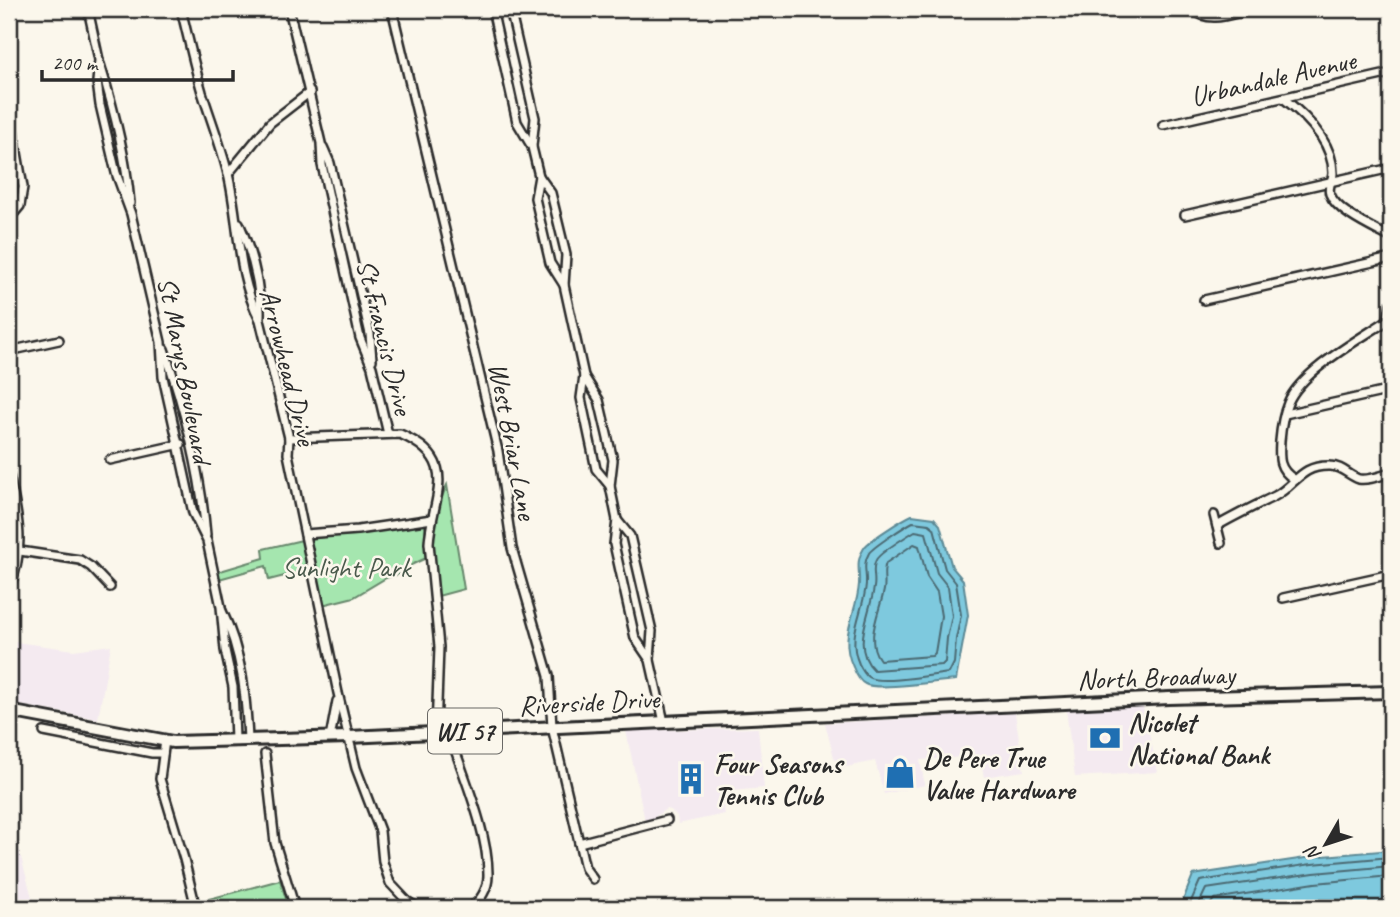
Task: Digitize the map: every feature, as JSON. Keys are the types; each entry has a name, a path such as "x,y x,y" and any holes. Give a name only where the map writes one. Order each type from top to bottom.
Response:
{"main road":[{"name":"North Broadway","path":"923,710 1169,698 1391,692"},
{"name":"Riverside Drive","path":"9,711 165,740 248,740 923,710"}],"street":[{"name":"St Marys Boulevard","path":"88,9 99,60 97,82 100,105 116,173 131,214 161,342 163,377 193,513 207,541 233,687 236,740"},
{"name":"Arrowhead Drive","path":"181,9 203,94 228,174 243,273 251,302 260,320 289,438 288,454 356,768 380,831 383,862 390,883 407,901 418,908"},
{"name":"St Francis Drive","path":"289,9 310,92 321,143 322,165 360,338 372,367 388,434 400,434 415,440 427,450 441,477 429,543 439,647 436,732"},
{"name":"West Briar Lane","path":"392,9 495,439 512,548 549,676 552,727 585,868 593,879"},
{"path":"492,9 517,122 532,147 539,176 551,193 566,256 564,285 584,376 599,400 613,460 610,486 617,520 614,544 635,638 650,660"},
{"path":"510,9 535,118 532,147"},
{"path":"1193,9 1202,16 1213,18 1253,9"},
{"name":"Urbandale Avenue","path":"1163,125 1391,73"},
{"path":"228,174 271,123 310,92"},
{"path":"1283,98 1296,107 1317,132 1331,159 1333,174 1329,193 1339,206 1391,238"},
{"path":"9,106 23,187 20,206 9,219"},
{"path":"1185,215 1391,168"},
{"path":"539,176 535,198 550,263 564,285"},
{"path":"1204,300 1391,258"},
{"path":"1294,479 1284,471 1279,462 1285,414 1294,394 1322,366 1390,321 1391,304"},
{"path":"9,351 58,340"},
{"path":"161,342 174,378 189,442 203,504 207,541"},
{"path":"584,376 581,398 596,469 610,486"},
{"path":"1285,414 1391,390"},
{"path":"289,438 388,434"},
{"path":"110,460 189,442"},
{"path":"1217,526 1277,495 1307,471 1328,466 1339,468 1364,480 1391,473"},
{"path":"9,481 19,522 20,551 9,589"},
{"path":"1214,515 1221,543"},
{"path":"305,534 358,530 432,519"},
{"path":"617,520 630,536 652,631 650,660 664,722"},
{"path":"20,551 80,560 91,567 110,587"},
{"path":"1283,598 1391,573"},
{"path":"220,607 235,645 245,689 248,740"},
{"path":"330,738 338,693"},
{"path":"44,732 163,753"},
{"path":"449,732 471,796 487,860 488,879 484,894 470,908"},
{"path":"165,740 160,779 196,908"},
{"path":"265,754 275,843 295,908"},
{"path":"579,843 667,820"}],"shaded area":[{"path":"9,641 74,650 111,645 98,719 9,703"},
{"path":"1143,707 1158,772 1075,777 1066,710"},
{"path":"1015,713 1024,771 984,777 980,756 920,760 925,785 884,794 875,761 837,769 825,723"},
{"path":"758,728 764,788 721,792 725,814 678,824 677,816 666,809 645,821 626,731"},
{"path":"9,814 35,908 9,908"}],"green space":[{"path":"447,485 464,589 438,596 433,539 437,512"},
{"name":"Sunlight Park","path":"425,524 426,558 354,597 322,605 308,536 356,535"},
{"path":"302,540 308,570 269,580 266,566 219,579 217,572 264,558 263,549"},
{"path":"280,880 289,908 200,908 198,902"}],"water":[{"path":"912,515 934,518 940,525 952,567 963,580 968,615 956,680 872,686 863,683 858,677 847,645 858,595 860,557 872,540"},
{"path":"1391,850 1391,908 1180,908 1193,875 1312,857"}],"place":[{"name":"Nicolet National Bank","path":"1105,738"},
{"name":"De Pere True Value Hardware","path":"900,773"},
{"name":"Four Seasons Tennis Club","path":"691,779"}]}
